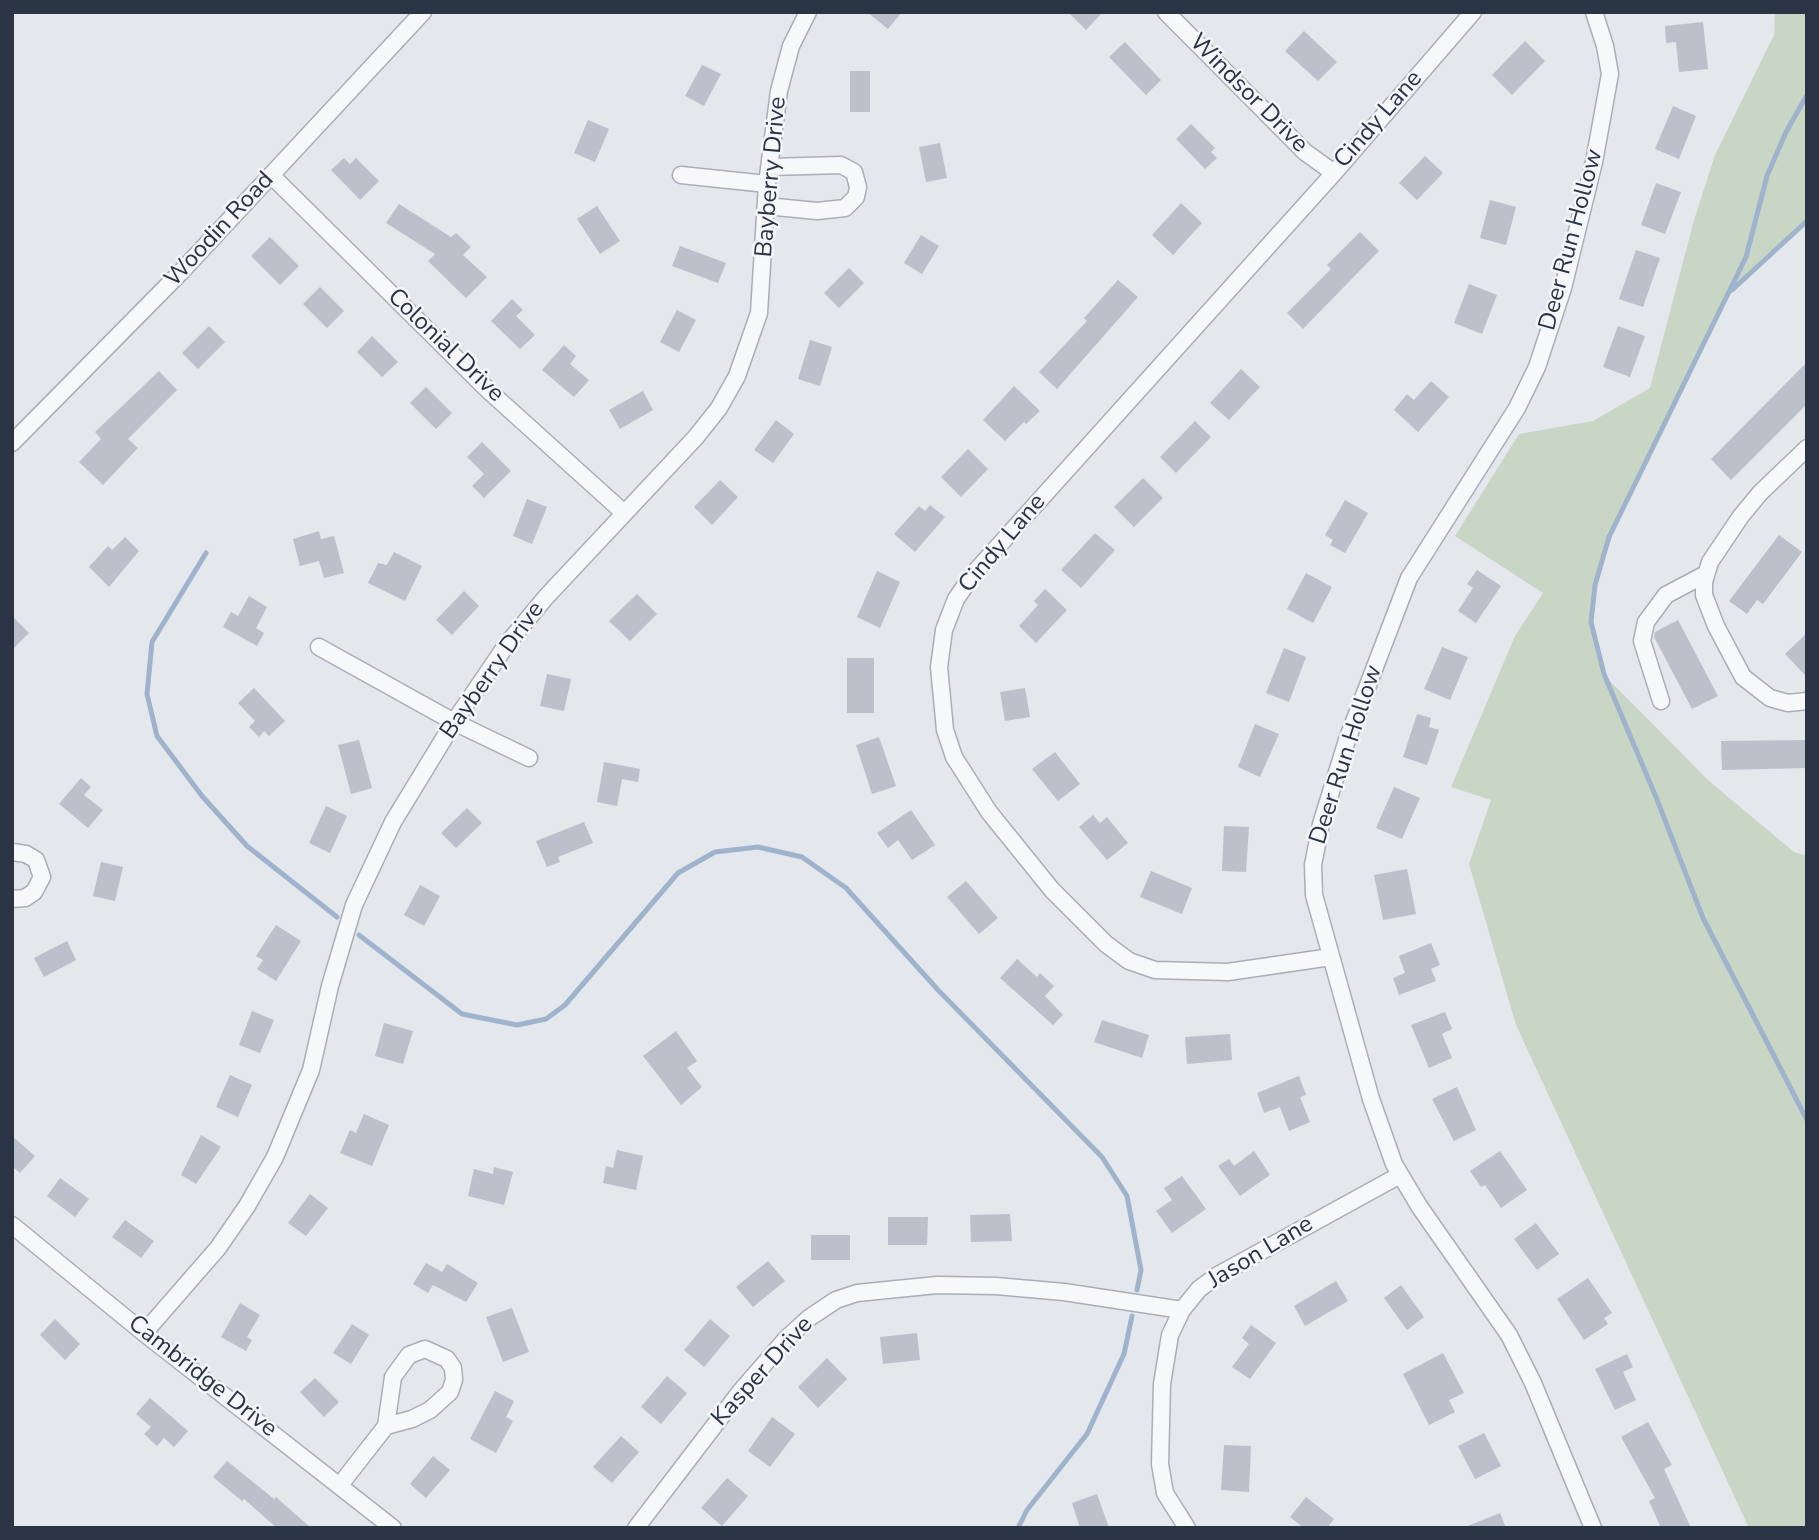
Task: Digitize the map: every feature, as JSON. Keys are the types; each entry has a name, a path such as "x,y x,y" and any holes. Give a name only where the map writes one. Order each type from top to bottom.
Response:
{"street":[{"name":"Woodin Road","path":"12,443 180,273 423,12"},
{"name":"Bayberry Drive","path":"144,1333 218,1248 247,1206 275,1157 311,1070 330,986 354,905 393,822 454,722 507,644 584,552 696,437 719,408 737,376 759,313 767,184 779,91 791,46 808,12"},
{"name":"Windsor Drive","path":"1166,12 1305,152 1334,173"},
{"name":"Cindy Lane","path":"1331,957 1228,971 1155,970 1129,961 1106,944 1052,890 989,811 954,757 945,730 939,667 944,630 956,599 974,573 1334,173 1473,12"},
{"name":"Deer Run Hollow","path":"1593,1528 1533,1383 1508,1335 1400,1175 1371,1099 1331,957 1314,895 1313,865 1321,824 1347,740 1409,578 1517,408 1537,367 1563,288 1594,162 1610,74 1605,46 1594,12"},
{"path":"766,206 817,211 845,208 856,198 858,187 854,172 841,165 769,167"},
{"name":"Colonial Drive","path":"271,175 489,391 623,512"},
{"path":"681,175 767,184"},
{"path":"1661,701 1642,641 1646,622 1666,596 1704,575 1741,516 1760,493 1807,448"},
{"path":"1704,575 1704,595 1708,606 1743,677 1770,698 1788,703 1807,701"},
{"path":"319,647 454,722 529,758"},
{"path":"12,852 26,854 36,860 41,877 34,892 25,898 12,899"},
{"name":"Jason Lane","path":"1187,1528 1166,1493 1160,1464 1162,1384 1170,1335 1182,1310 1199,1289 1218,1275 1400,1175"},
{"name":"Cambridge Drive","path":"12,1225 144,1333 393,1528"},
{"name":"Kasper Drive","path":"636,1528 763,1366 808,1318 836,1300 857,1293 937,1285 996,1286 1064,1292 1182,1310"},
{"path":"340,1485 386,1426 389,1389 400,1364 415,1352 425,1349 447,1359 453,1368 454,1380 444,1400 412,1419 386,1426"}],"green space":[{"path":"1775,12 1807,12 1807,221 1729,292 1609,537 1595,585 1591,622 1604,675 1709,781 1794,852 1807,856 1807,1106 1802,1111 1807,1120 1807,1528 1749,1528 1516,1025 1469,864 1491,800 1451,787 1515,636 1543,593 1455,536 1519,434 1593,421 1650,388 1694,220 1715,155 1774,35"}],"building":[{"path":"867,12 902,12 888,29"},
{"path":"1068,12 1103,12 1086,30"},
{"path":"1703,22 1708,69 1679,72 1676,42 1666,43 1665,26"},
{"path":"1304,31 1337,62 1318,81 1285,51"},
{"path":"1525,41 1545,61 1512,95 1492,75"},
{"path":"1125,42 1161,80 1146,95 1109,57"},
{"path":"702,65 721,74 704,106 685,96"},
{"path":"850,71 870,71 870,112 850,112"},
{"path":"1673,106 1696,116 1679,159 1655,149"},
{"path":"588,120 609,129 595,162 574,153"},
{"path":"1191,124 1215,148 1211,152 1217,158 1205,169 1176,139"},
{"path":"940,143 947,178 926,182 919,147"},
{"path":"1425,156 1443,173 1417,200 1399,183"},
{"path":"344,158 350,164 356,158 379,181 360,200 331,170"},
{"path":"1656,183 1681,192 1665,234 1641,225"},
{"path":"1490,200 1516,207 1506,245 1480,238"},
{"path":"1181,203 1202,223 1173,255 1152,235"},
{"path":"399,204 451,237 456,233 471,247 463,255 487,277 466,298 428,261 435,254 386,223"},
{"path":"597,206 620,241 600,254 577,219"},
{"path":"1360,232 1379,251 1303,329 1287,313 1331,269 1327,265"},
{"path":"921,235 939,246 922,274 904,263"},
{"path":"270,237 299,266 280,285 251,256"},
{"path":"680,246 726,263 718,283 672,266"},
{"path":"1636,250 1660,258 1643,307 1619,299"},
{"path":"849,268 864,283 839,308 824,293"},
{"path":"1118,280 1138,297 1057,389 1039,372 1087,321 1084,318"},
{"path":"1469,284 1497,295 1482,334 1454,323"},
{"path":"320,287 344,311 327,328 303,304"},
{"path":"512,299 523,310 516,316 535,335 520,349 491,321"},
{"path":"677,310 696,320 679,352 660,342"},
{"path":"209,326 225,342 198,369 182,353"},
{"path":"1618,326 1645,336 1630,377 1603,367"},
{"path":"372,336 398,362 382,377 357,352"},
{"path":"810,340 832,347 820,386 798,379"},
{"path":"564,345 576,356 570,364 589,380 574,397 542,370"},
{"path":"1807,362 1807,404 1731,480 1711,459"},
{"path":"1241,369 1260,387 1229,420 1210,403"},
{"path":"159,371 177,390 128,439 138,448 103,485 79,462 101,439 95,432"},
{"path":"1431,381 1449,397 1418,432 1394,410 1407,394 1414,400"},
{"path":"1014,386 1040,411 1005,441 983,420"},
{"path":"426,387 452,413 436,429 410,403"},
{"path":"643,391 653,410 620,429 609,410"},
{"path":"776,420 794,434 773,463 754,450"},
{"path":"1195,421 1211,437 1176,473 1160,457"},
{"path":"482,442 511,471 484,498 472,486 484,474 467,457"},
{"path":"968,449 988,469 961,497 941,477"},
{"path":"1143,478 1163,498 1134,527 1114,507"},
{"path":"720,480 738,497 712,525 694,507"},
{"path":"527,499 547,507 532,544 513,536"},
{"path":"1345,500 1368,513 1345,553 1330,545 1333,540 1325,535"},
{"path":"930,505 945,517 915,552 894,534 919,506 925,511"},
{"path":"319,531 321,539 334,536 344,573 324,578 319,561 300,566 293,539"},
{"path":"1095,533 1115,550 1081,588 1061,570"},
{"path":"1779,535 1802,552 1763,604 1757,600 1747,614 1729,601"},
{"path":"125,537 139,551 109,587 89,567 108,546 112,550"},
{"path":"394,552 422,566 405,601 368,583 378,563 387,565"},
{"path":"1477,570 1501,586 1476,623 1458,611 1473,588 1467,584"},
{"path":"877,571 900,582 880,628 857,617"},
{"path":"1306,573 1332,587 1313,623 1287,609"},
{"path":"1045,589 1067,610 1036,643 1019,626 1038,605 1034,601"},
{"path":"464,591 479,606 452,635 436,620"},
{"path":"637,594 657,614 630,641 609,621"},
{"path":"249,596 267,607 256,628 264,633 257,646 223,627 231,612 238,616"},
{"path":"12,616 29,633 12,650"},
{"path":"1678,620 1718,696 1692,709 1654,637 1655,632"},
{"path":"1807,633 1807,677 1785,654"},
{"path":"1442,647 1468,657 1450,700 1424,689"},
{"path":"1284,648 1306,657 1289,702 1266,693"},
{"path":"847,658 874,658 874,713 847,713"},
{"path":"547,674 571,679 564,711 540,706"},
{"path":"254,688 285,721 269,736 264,731 259,737 249,727 255,721 238,703"},
{"path":"1025,688 1030,717 1005,721 1000,692"},
{"path":"1417,714 1431,718 1429,727 1439,730 1427,765 1403,757"},
{"path":"1255,724 1279,734 1260,777 1238,767"},
{"path":"879,737 896,786 872,794 856,745"},
{"path":"359,740 372,788 351,794 338,745"},
{"path":"1807,740 1807,768 1722,770 1721,741"},
{"path":"1055,752 1080,784 1058,801 1032,769"},
{"path":"604,762 640,769 638,782 622,779 617,806 597,802"},
{"path":"81,778 91,787 84,795 103,810 88,828 59,804"},
{"path":"1394,787 1420,798 1402,839 1376,828"},
{"path":"326,806 347,816 330,853 309,843"},
{"path":"467,808 482,823 456,848 441,833"},
{"path":"911,810 935,845 912,860 898,840 888,848 877,833"},
{"path":"1093,815 1100,823 1107,817 1128,843 1107,860 1079,827"},
{"path":"584,822 593,843 558,857 560,862 547,867 536,841"},
{"path":"1224,826 1249,827 1246,872 1222,871"},
{"path":"101,862 123,867 115,901 93,896"},
{"path":"1407,869 1416,914 1383,920 1374,875"},
{"path":"1151,871 1192,888 1182,914 1140,897"},
{"path":"966,881 998,918 979,934 947,897"},
{"path":"420,885 440,896 424,926 404,915"},
{"path":"276,925 301,941 276,981 257,969 263,960 256,956"},
{"path":"67,941 76,960 44,977 34,958"},
{"path":"1431,943 1440,965 1431,969 1436,981 1399,995 1393,978 1405,973 1399,956"},
{"path":"1017,959 1037,977 1040,973 1054,986 1045,996 1063,1015 1053,1025 1000,978"},
{"path":"252,1011 274,1020 260,1053 239,1045"},
{"path":"1445,1012 1452,1029 1442,1034 1452,1058 1429,1068 1411,1025"},
{"path":"1102,1020 1149,1035 1142,1058 1094,1042"},
{"path":"384,1023 413,1031 403,1064 375,1056"},
{"path":"676,1031 697,1061 687,1068 702,1087 681,1105 643,1056"},
{"path":"1230,1034 1232,1060 1187,1064 1185,1037"},
{"path":"230,1075 252,1085 238,1117 216,1107"},
{"path":"1299,1076 1306,1095 1300,1097 1310,1122 1289,1131 1280,1107 1264,1113 1257,1093"},
{"path":"1457,1087 1476,1130 1454,1141 1432,1099"},
{"path":"364,1114 389,1125 372,1166 340,1153 350,1130 356,1133"},
{"path":"201,1135 221,1147 196,1184 181,1175"},
{"path":"12,1136 35,1156 20,1173 12,1166"},
{"path":"617,1150 643,1156 636,1190 603,1183 606,1166 613,1168"},
{"path":"1254,1151 1270,1175 1240,1196 1218,1166 1229,1159 1234,1166"},
{"path":"1500,1151 1527,1190 1501,1208 1485,1185 1481,1187 1470,1171"},
{"path":"494,1167 513,1172 504,1205 468,1196 474,1169 493,1174"},
{"path":"1182,1176 1206,1209 1172,1233 1156,1211 1172,1200 1164,1188"},
{"path":"60,1178 89,1199 75,1217 47,1196"},
{"path":"310,1194 328,1208 306,1236 288,1223"},
{"path":"1010,1214 1012,1241 971,1242 970,1215"},
{"path":"888,1217 928,1217 927,1245 888,1245"},
{"path":"125,1220 154,1241 141,1258 112,1237"},
{"path":"1536,1223 1559,1254 1537,1270 1514,1239"},
{"path":"811,1235 850,1235 850,1260 811,1260"},
{"path":"768,1261 785,1281 753,1307 736,1287"},
{"path":"426,1263 442,1272 447,1264 478,1283 466,1302 433,1285 428,1293 413,1284"},
{"path":"1588,1278 1612,1313 1604,1318 1608,1324 1584,1340 1557,1299"},
{"path":"1336,1281 1348,1301 1305,1326 1294,1306"},
{"path":"1401,1285 1424,1317 1407,1330 1384,1298"},
{"path":"240,1303 260,1315 247,1337 252,1340 246,1351 221,1337"},
{"path":"512,1308 529,1352 503,1362 486,1317"},
{"path":"55,1319 80,1344 65,1360 40,1335"},
{"path":"710,1319 730,1336 704,1367 684,1350"},
{"path":"352,1324 369,1335 351,1364 333,1353"},
{"path":"1251,1325 1276,1343 1250,1379 1232,1367 1249,1344 1242,1338"},
{"path":"917,1333 920,1360 883,1364 880,1337"},
{"path":"1443,1353 1464,1393 1449,1400 1455,1412 1429,1425 1403,1374"},
{"path":"1627,1354 1633,1367 1623,1372 1636,1400 1615,1410 1595,1369"},
{"path":"827,1358 847,1379 818,1408 798,1387"},
{"path":"667,1376 687,1393 661,1424 641,1407"},
{"path":"315,1378 339,1402 324,1417 300,1392"},
{"path":"495,1391 514,1401 506,1417 513,1421 496,1453 470,1439"},
{"path":"150,1398 188,1431 174,1447 164,1438 157,1446 144,1434 151,1427 136,1414"},
{"path":"772,1417 795,1434 770,1467 748,1451"},
{"path":"1648,1422 1672,1465 1664,1469 1691,1528 1661,1528 1649,1501 1655,1498 1621,1437"},
{"path":"1484,1433 1501,1466 1475,1479 1458,1446"},
{"path":"621,1436 639,1452 612,1483 593,1467"},
{"path":"1224,1445 1251,1446 1249,1492 1221,1490"},
{"path":"433,1456 450,1470 426,1498 410,1484"},
{"path":"227,1461 274,1499 276,1497 311,1528 277,1528 244,1499 242,1501 213,1477"},
{"path":"727,1478 748,1496 722,1526 701,1508"},
{"path":"1097,1494 1109,1528 1080,1528 1072,1503"},
{"path":"1306,1497 1334,1519 1327,1528 1304,1528 1290,1517"},
{"path":"1500,1513 1506,1528 1465,1528 1465,1527"}],"waterway":[{"path":"1807,95 1786,132 1767,176 1746,257 1609,537 1595,585 1591,622 1604,674 1703,918 1807,1120"},
{"path":"1732,290 1807,221"},
{"path":"206,553 152,642 147,694 157,736 202,796 247,846 337,917"},
{"path":"359,935 462,1014 517,1025 546,1019 565,1005 678,873 715,852 758,847 802,857 846,888 939,991 1102,1157 1127,1196 1141,1270 1137,1290"},
{"path":"1018,1528 1027,1510 1087,1434 1124,1354 1132,1316"}]}
